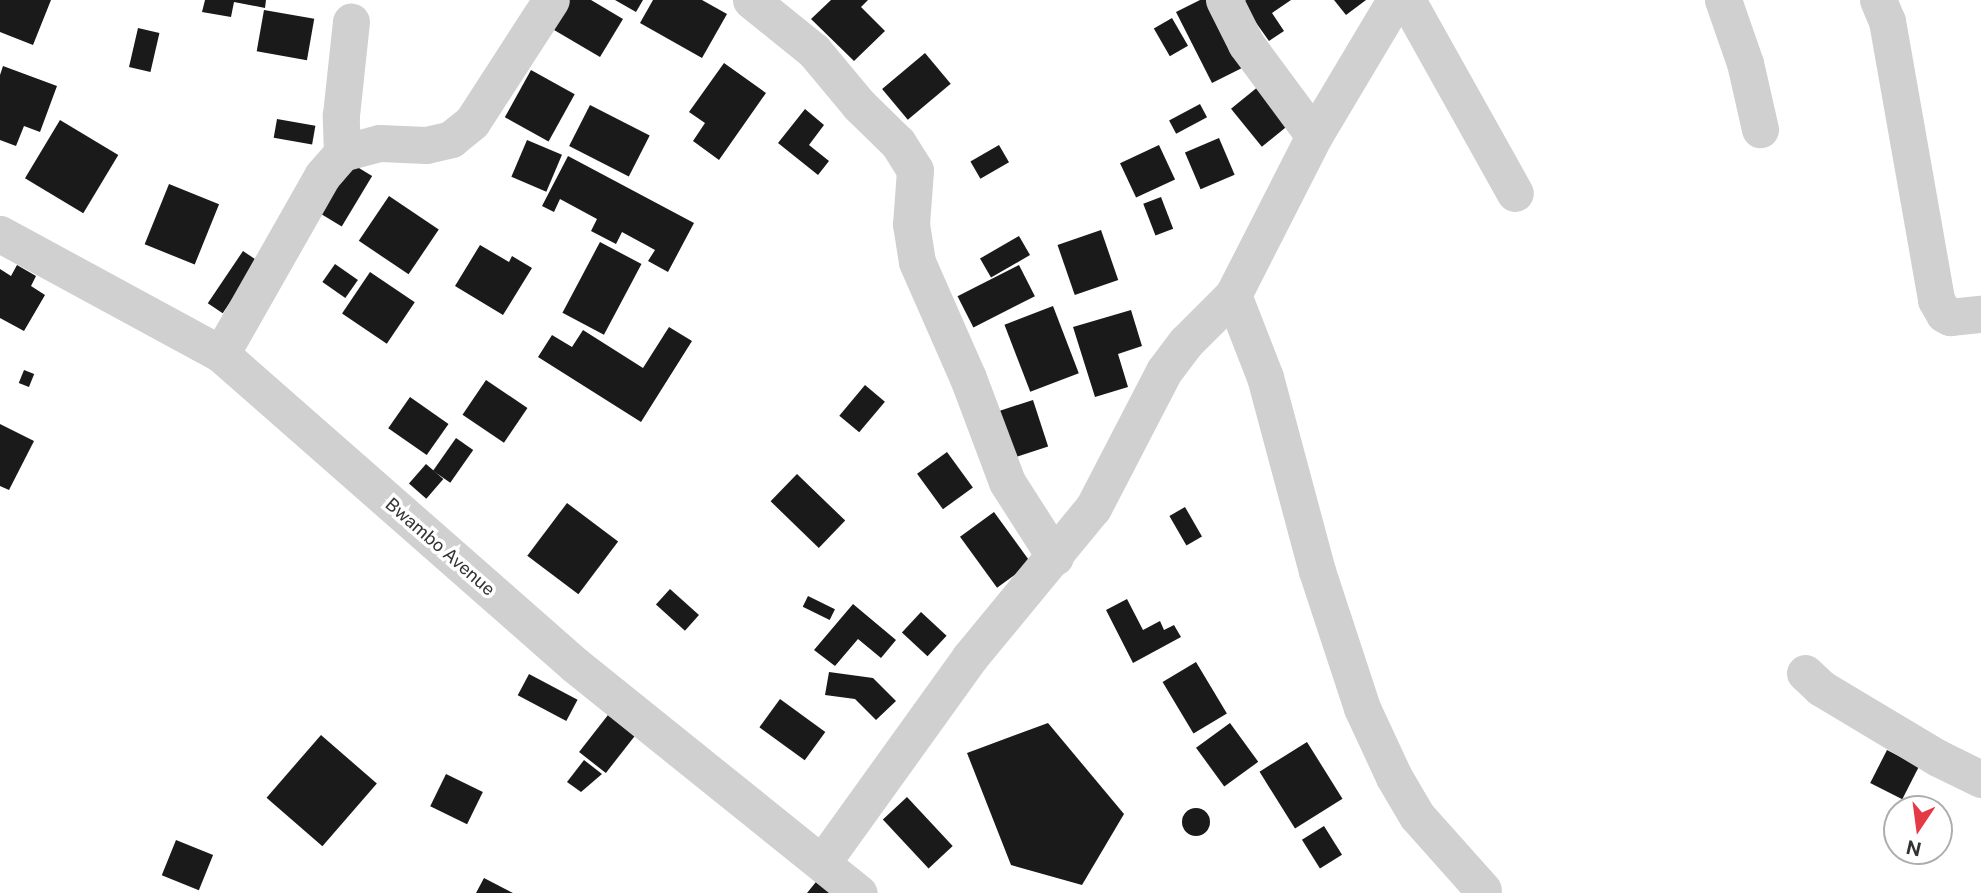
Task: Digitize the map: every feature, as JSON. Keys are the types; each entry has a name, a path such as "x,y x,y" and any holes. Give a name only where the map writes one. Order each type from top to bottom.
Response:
{"street":[{"path":"221,354 322,176 342,153 380,143 426,145 451,139 472,122 551,0"},
{"path":"1224,0 1246,44 1314,136"},
{"path":"822,863 970,657 1093,508 1120,461 1164,371 1186,342 1233,295 1314,136 1395,0"},
{"path":"1407,0 1515,193"},
{"path":"1878,0 1887,21 1936,300 1944,314 1950,317 1981,314"},
{"path":"1725,1 1745,63 1760,129"},
{"path":"764,5 814,51 859,105 898,143 915,170 911,224 917,262 968,378 1007,482 1055,556"},
{"path":"342,153 341,115 351,22"},
{"name":"Bwambo Avenue","path":"0,234 221,354 575,665 859,893"},
{"path":"1233,295 1265,377 1317,570 1362,708 1394,777 1417,816 1483,890"},
{"path":"1805,673 1821,688 1938,758 1981,779"}],"building":[{"path":"0,0 51,0 33,45 0,32"},
{"path":"205,0 266,0 265,8 234,2 231,17 202,12"},
{"path":"565,0 591,0 623,19 600,57 549,27"},
{"path":"615,0 643,0 636,12"},
{"path":"653,0 702,0 727,14 702,58 640,23"},
{"path":"831,0 868,0 861,7 885,31 854,61 811,19"},
{"path":"1200,0 1206,0 1242,68 1212,83 1176,12"},
{"path":"1246,0 1291,0 1272,13 1284,31 1269,41 1242,3"},
{"path":"1334,0 1366,0 1346,15"},
{"path":"264,10 314,19 307,60 257,51"},
{"path":"1172,18 1188,46 1170,56 1154,29"},
{"path":"138,28 159,33 150,72 129,67"},
{"path":"925,53 951,84 908,120 882,89"},
{"path":"724,63 766,93 719,160 693,141 705,123 689,112"},
{"path":"3,66 57,86 40,132 24,126 16,146 0,140 0,75"},
{"path":"531,70 575,94 549,141 505,117"},
{"path":"1259,86 1290,124 1262,147 1231,109"},
{"path":"1200,104 1207,117 1176,134 1169,120"},
{"path":"590,105 650,135 629,176 569,146"},
{"path":"805,109 824,125 809,145 829,161 818,175 778,143"},
{"path":"277,119 315,126 312,144 274,138"},
{"path":"60,120 118,155 83,213 25,178"},
{"path":"1219,138 1235,175 1201,189 1185,152"},
{"path":"527,140 562,155 546,192 511,177"},
{"path":"999,145 1009,162 980,179 970,162"},
{"path":"1159,145 1175,179 1136,198 1120,163"},
{"path":"568,156 694,223 668,272 648,261 655,250 622,232 616,244 591,231 597,219 560,199 554,212 542,206"},
{"path":"349,162 372,176 342,226 319,213"},
{"path":"169,184 219,204 195,264 145,244"},
{"path":"389,196 439,230 409,274 359,241"},
{"path":"1161,197 1173,229 1155,236 1143,204"},
{"path":"1101,230 1118,280 1075,295 1058,245"},
{"path":"1019,236 1030,255 991,278 980,258"},
{"path":"600,242 641,264 604,335 562,313"},
{"path":"480,245 509,262 512,256 532,268 503,315 455,286"},
{"path":"243,251 258,261 223,313 208,303"},
{"path":"335,264 358,280 345,298 322,282"},
{"path":"17,265 36,276 31,286 45,295 24,331 0,318 0,269 11,276"},
{"path":"1019,265 1035,296 973,328 958,296"},
{"path":"370,272 415,302 387,344 342,313"},
{"path":"1053,306 1079,373 1030,392 1004,325"},
{"path":"1131,310 1142,346 1118,354 1128,387 1095,397 1073,327"},
{"path":"669,327 692,341 641,422 538,357 552,335 572,347 583,330 643,368"},
{"path":"24,370 34,374 29,387 19,383"},
{"path":"486,380 527,408 504,443 463,415"},
{"path":"865,385 885,402 859,432 839,416"},
{"path":"410,397 449,424 427,455 388,428"},
{"path":"1033,400 1048,447 1012,458 997,412"},
{"path":"0,424 34,441 9,490 0,486"},
{"path":"456,438 473,450 450,483 433,471"},
{"path":"947,452 973,488 943,509 917,474"},
{"path":"426,464 443,479 426,499 409,484"},
{"path":"797,474 845,521 819,548 771,501"},
{"path":"567,503 618,542 578,594 527,556"},
{"path":"1185,507 1202,536 1186,545 1169,516"},
{"path":"994,512 1031,563 997,588 960,537"},
{"path":"670,589 699,615 685,631 656,605"},
{"path":"808,596 835,609 830,620 803,607"},
{"path":"1127,599 1143,630 1160,621 1164,630 1174,625 1181,637 1133,663 1106,610"},
{"path":"853,604 896,640 881,658 858,639 835,666 814,650"},
{"path":"921,612 947,636 928,656 902,632"},
{"path":"1196,662 1227,713 1193,734 1163,682"},
{"path":"829,672 873,678 896,701 876,720 855,699 825,695"},
{"path":"529,674 578,700 566,721 518,695"},
{"path":"780,699 825,732 805,760 759,727"},
{"path":"608,715 635,736 606,773 579,752"},
{"path":"1048,723 1124,814 1082,885 1011,865 967,753"},
{"path":"1230,723 1258,762 1224,787 1196,748"},
{"path":"321,735 377,784 322,846 267,798"},
{"path":"1307,742 1343,799 1295,828 1260,772"},
{"path":"1887,750 1919,766 1904,795 1894,795 1870,783"},
{"path":"584,760 602,774 581,792 567,782"},
{"path":"446,774 483,792 467,824 430,806"},
{"path":"907,797 953,846 929,869 883,820"},
{"path":"1196,808 1206,812 1210,822 1206,832 1196,836 1186,832 1182,822 1186,812"},
{"path":"1324,826 1342,855 1320,869 1302,840"},
{"path":"176,840 213,855 199,890 162,875"},
{"path":"820,877 832,893 807,893"},
{"path":"484,878 513,893 476,893"}]}
